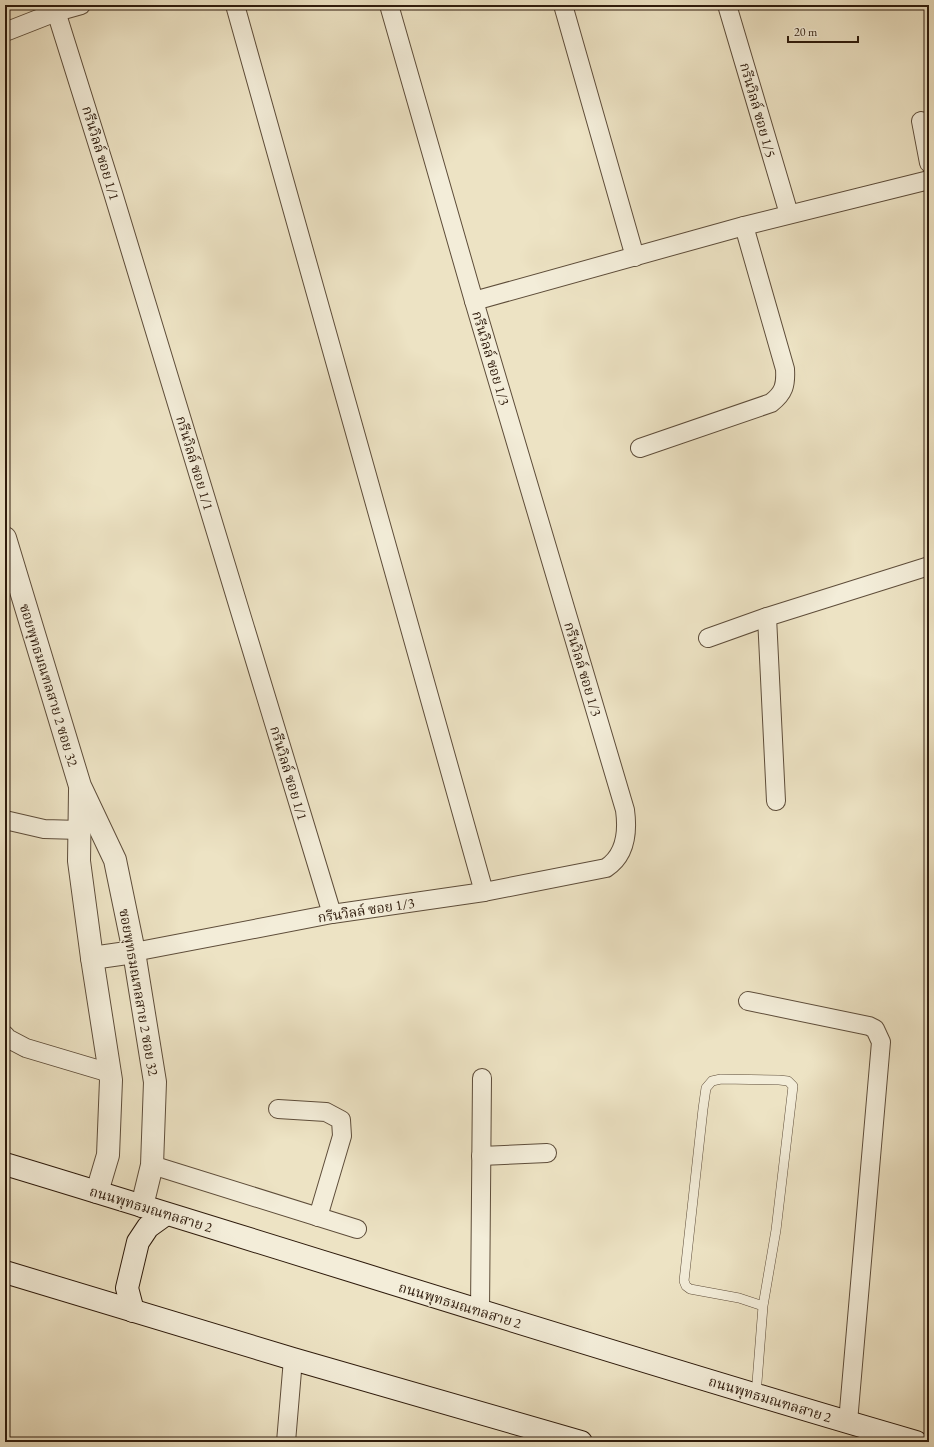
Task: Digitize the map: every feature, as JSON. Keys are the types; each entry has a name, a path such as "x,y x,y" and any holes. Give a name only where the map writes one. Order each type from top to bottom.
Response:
{"main road":[{"name":"ซอยพุทธมณฑลสาย 2 ซอย 32","path":"5,538 80,786 115,860 134,952 155,1082 152,1165 142,1206"},
{"name":"ซอยพุทธมณฑลสาย 2 ซอย 32","path":"80,786 79,861 111,1080 108,1156 97,1192"},
{"path":"92,958 134,952"},
{"name":"ถนนพุทธมณฑลสาย 2","path":"5,1164 480,1311 916,1442"},
{"path":"134,1311 127,1288 138,1242 148,1227 166,1214"},
{"path":"5,1272 293,1359 581,1442"}],"street":[{"path":"5,32 55,9 81,5"},
{"path":"235,5 484,892"},
{"name":"กรีนวิลล์ ซอย 1/3","path":"134,952 332,914 484,892 606,868 613,863 620,854 624,843 627,822 625,810 474,301 389,5"},
{"path":"563,5 635,257"},
{"name":"กรีนวิลล์ ซอย 1/5","path":"727,5 789,214"},
{"name":"กรีนวิลล์ ซอย 1/1","path":"55,9 113,193 332,914"},
{"path":"921,121 929,163"},
{"path":"474,301 789,214 929,180"},
{"path":"640,448 771,403 780,396 786,382 785,369 744,226"},
{"path":"708,638 767,617 929,566"},
{"path":"767,617 776,801"},
{"path":"5,820 44,829 80,830"},
{"path":"748,1001 869,1026 875,1029 881,1042 848,1422"},
{"path":"5,1035 7,1038 26,1048 110,1073"},
{"path":"480,1311 482,1078"},
{"path":"278,1109 326,1112 340,1120 342,1136 318,1218"},
{"path":"481,1156 547,1153"},
{"path":"152,1165 357,1229"},
{"path":"286,1442 293,1359"}],"lane":[{"path":"756,1395 763,1306 776,1230 793,1086 788,1081 779,1080 721,1079 712,1081 706,1088 684,1281 686,1286 690,1289 738,1298 763,1306"}]}
